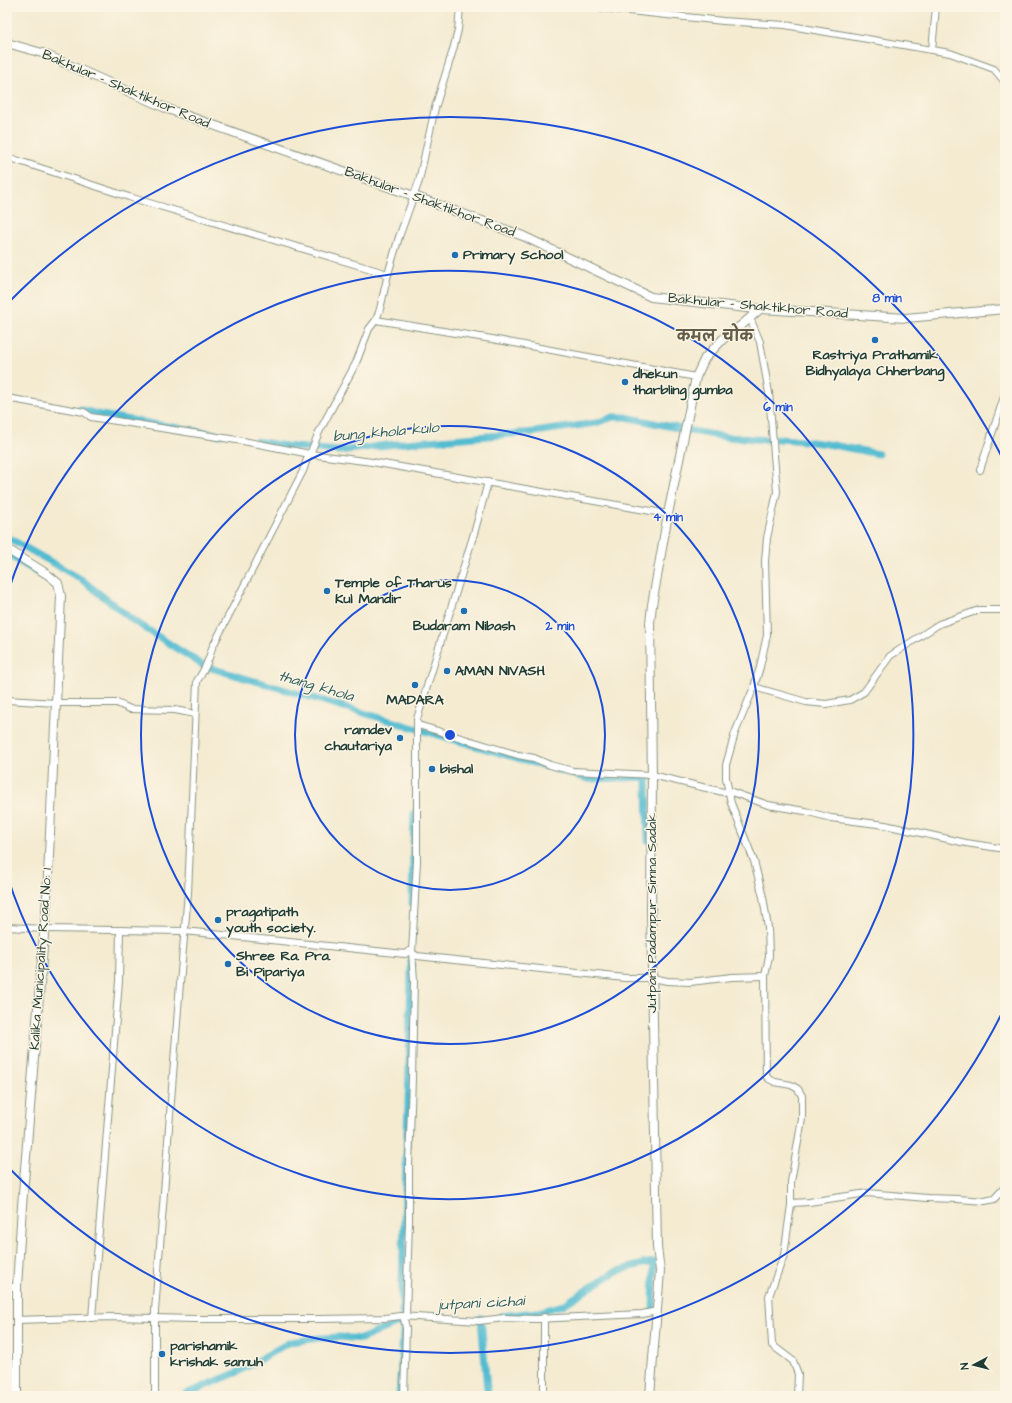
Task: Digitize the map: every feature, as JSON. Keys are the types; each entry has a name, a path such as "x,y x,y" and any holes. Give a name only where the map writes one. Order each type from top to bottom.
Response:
{"street":[{"path":"155,1396 155,1318 188,893 197,681 208,661 212,648 250,577 339,393 356,363 369,329 376,320 399,237 414,196 435,108 458,30 460,7"},
{"path":"592,7 605,7 723,21 785,25 950,53 994,69 1005,82"},
{"path":"932,50 936,7"},
{"name":"Bakhular - Shaktikhor Road","path":"7,43 42,53 168,109 523,236 651,297 760,309 906,318 1005,309"},
{"path":"7,157 129,197 388,274"},
{"name":"Jutpani Padampur Simna Sadak","path":"650,1396 660,1271 657,1247 655,1178 653,978 650,910 652,775 650,623 668,514 696,377 705,358 723,339 760,309"},
{"path":"750,318 760,342 769,393 777,492 767,538 765,561 767,635 754,687 735,733 726,764 726,778 731,802 754,861 763,897 768,928 769,956 766,976 766,1076 769,1080 791,1085 798,1089 802,1096 802,1119 791,1182 791,1203 784,1255 769,1296 772,1345 793,1361 798,1374 797,1396"},
{"path":"376,320 492,339 696,377"},
{"path":"980,470 1005,394"},
{"path":"7,398 84,412 91,417 372,462 416,471 488,482 668,514"},
{"path":"404,1396 406,1328 404,1316 409,1223 408,1165 412,1079 414,980 411,952 417,861 417,718 488,482"},
{"name":"Kalika Municipality Road No: 1","path":"7,549 47,574 58,583 60,596 47,898 22,1206 17,1287 17,1396"},
{"path":"754,687 806,702 826,704 850,700 864,692 890,656 939,624 979,610 1005,610"},
{"path":"7,700 56,703 117,703 130,709 175,710 196,714"},
{"path":"418,725 573,770 652,775 716,790 729,791 768,805 805,811 831,818 885,825 966,843 1005,849"},
{"path":"7,927 45,930 184,931 405,954 411,952"},
{"path":"92,1318 118,981 120,930"},
{"path":"411,952 417,956 625,978 653,978 667,981 690,982 732,977 766,976"},
{"path":"791,1203 809,1202 868,1193 985,1201 994,1200 1005,1187"},
{"path":"7,1286 17,1287"},
{"path":"16,1320 92,1318 308,1319 385,1318 404,1316 479,1321 504,1318 642,1314 657,1311"},
{"path":"544,1318 544,1396"}],"waterway":[{"name":"bung khola kulo","path":"80,409 101,415 221,435"},
{"name":"bung khola kulo","path":"257,441 284,446 339,451 404,443 535,432 596,423 613,417 626,417 726,437 769,440"},
{"name":"bung khola kulo","path":"777,439 815,442 878,454"},
{"name":"thang khola","path":"7,537 81,579 134,621 204,666 588,779 650,777"},
{"path":"7,554 48,579"},
{"path":"647,778 648,841"},
{"path":"412,903 414,813"},
{"path":"399,1396 404,1319 402,1313 402,1283 411,961"},
{"name":"jutpani cichai","path":"501,1316 538,1312 563,1305 615,1272 654,1262 653,1311"},
{"path":"481,1318 487,1389 489,1396"},
{"name":"jutpani cichai","path":"181,1396 238,1372 290,1342 340,1337 361,1339 407,1319"}],"place":[{"name":"Primary School","path":"455,255"},
{"name":"Rastriya Prathamik Bidhyalaya Chherbang","path":"875,340"},
{"name":"dhekun tharbling gumba","path":"625,382"},
{"name":"Temple of Tharus Kul Mandir","path":"327,591"},
{"name":"Budaram Nibash","path":"464,611"},
{"name":"AMAN NIVASH","path":"447,671"},
{"name":"MADARA","path":"415,685"},
{"name":"ramdev chautariya","path":"400,738"},
{"name":"bishal","path":"432,769"},
{"name":"pragatipath youth society.","path":"218,920"},
{"name":"Shree Ra. Pra. Bi Pipariya","path":"228,964"},
{"name":"parishamik krishak samuh","path":"162,1354"}],"district":[{"name":"कमल चोक","path":"715,336"}]}
